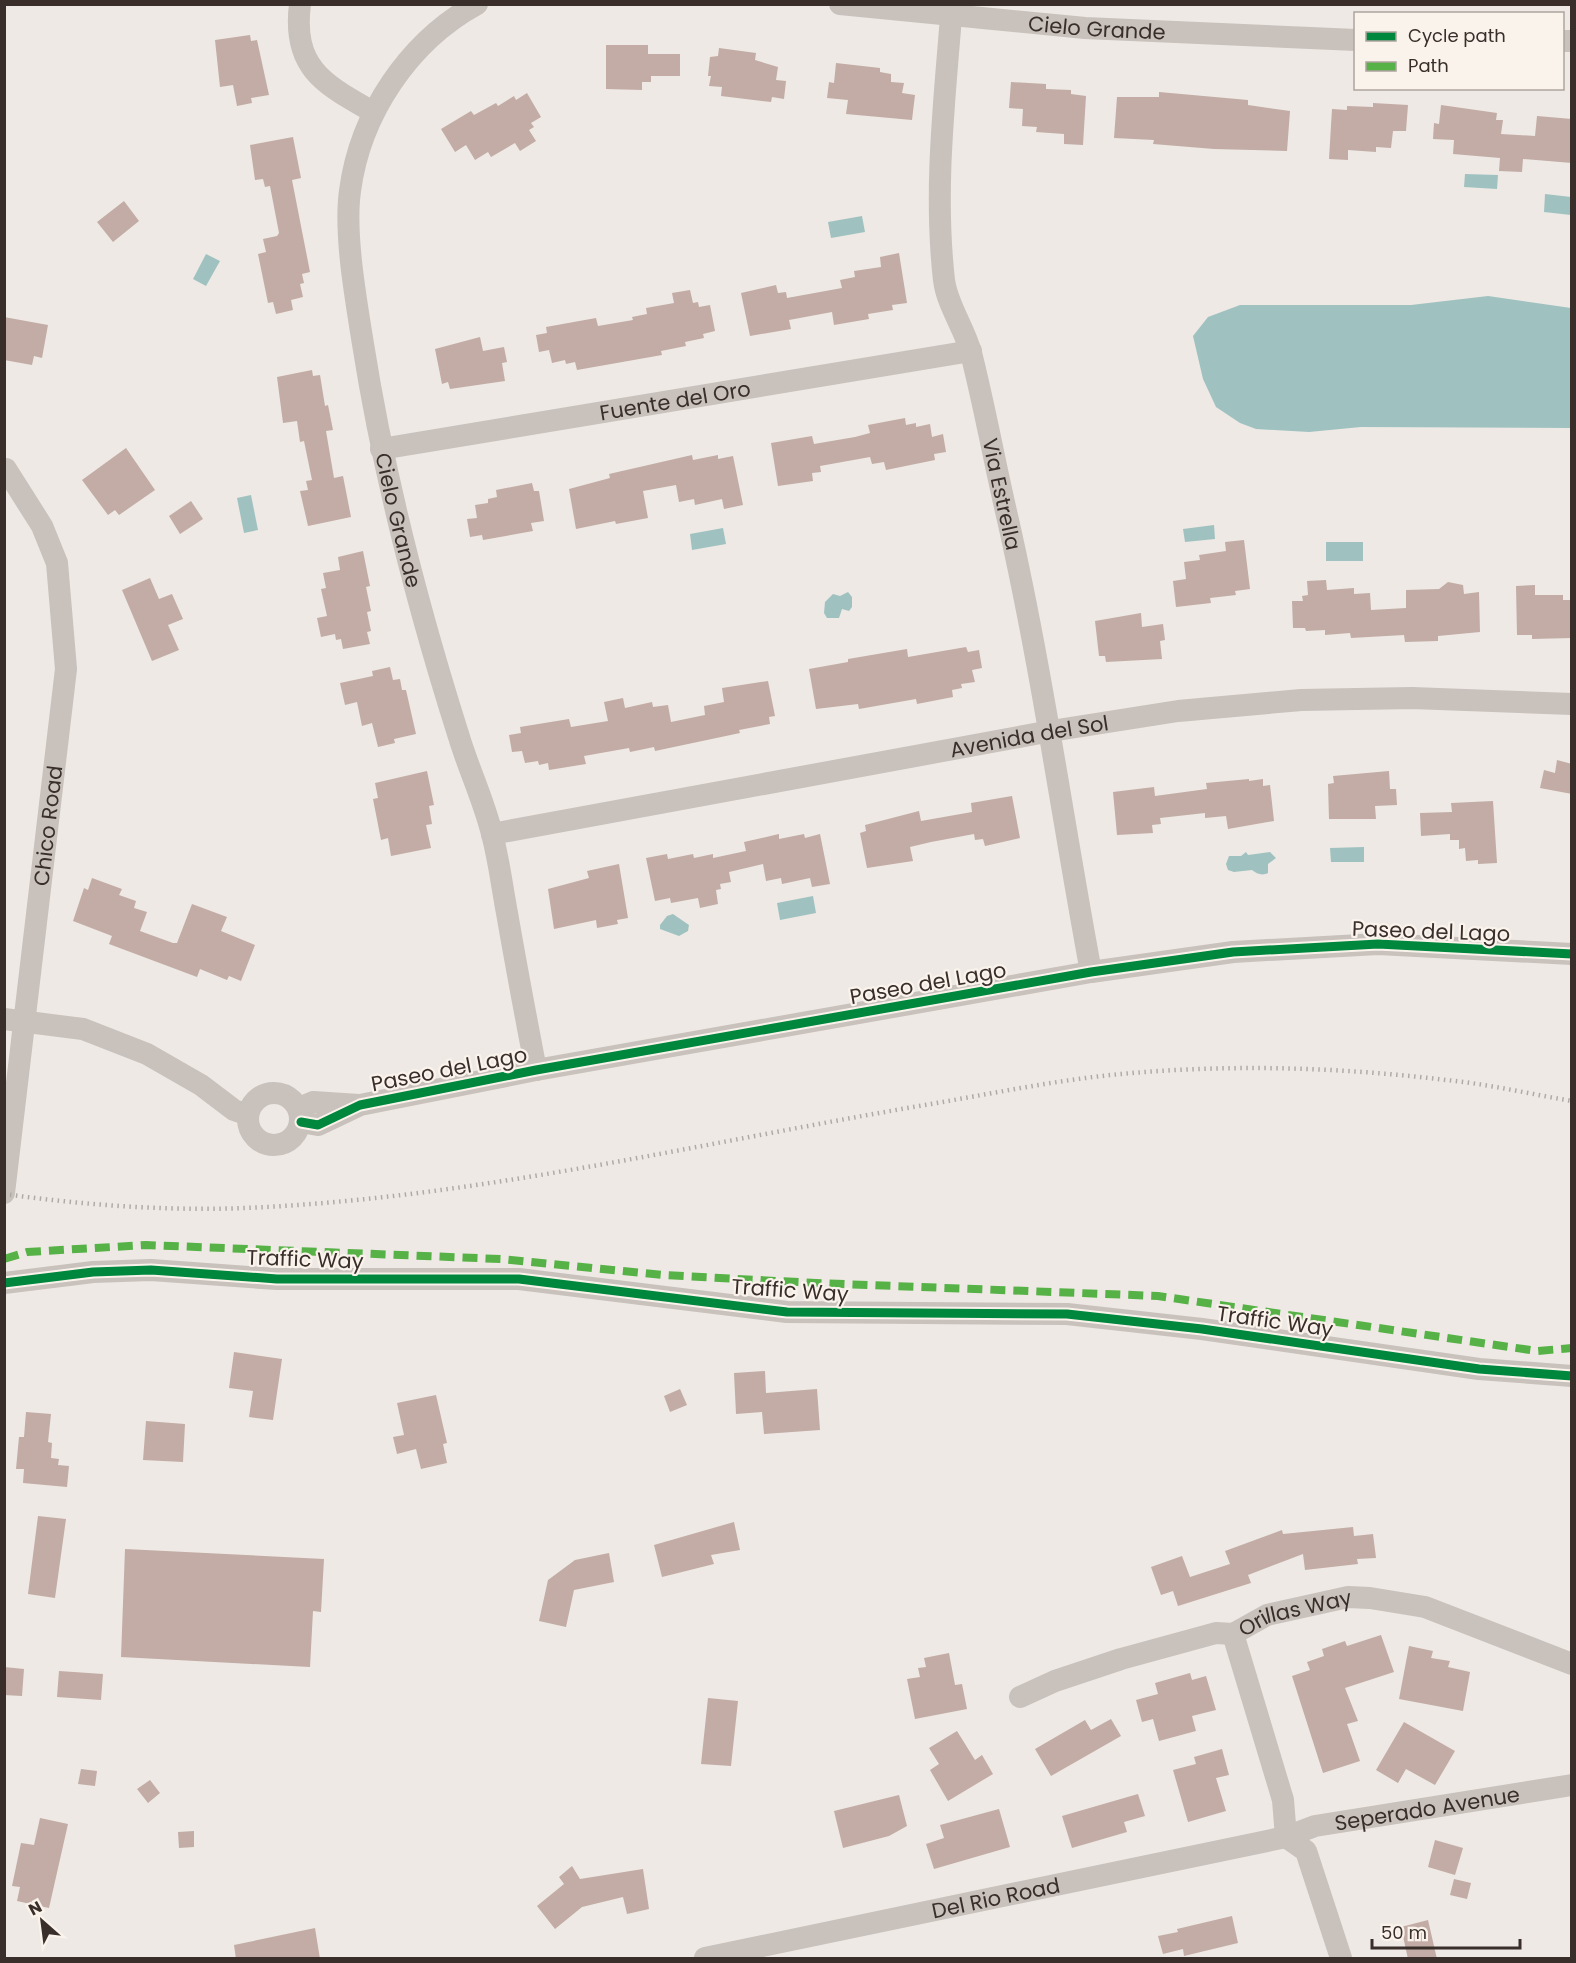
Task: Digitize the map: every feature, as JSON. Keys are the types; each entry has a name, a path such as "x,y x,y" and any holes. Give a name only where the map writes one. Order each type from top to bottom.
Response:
{"street":[{"path":"300,4 297,24 300,44 307,63 329,87 373,112"},
{"name":"Cielo Grande","path":"477,4 454,10 412,57 373,112 356,164 350,191 349,212 354,285 381,449 399,528 459,738 492,834 536,1070"},
{"name":"Cielo Grande","path":"840,4 951,17 1108,29 1354,40"},
{"name":"Via Estrella","path":"951,17 940,161 939,214 944,284 971,351 1051,731 1069,852 1091,972"},
{"name":"Fuente del Oro","path":"381,449 971,351"},
{"name":"Chico Road","path":"4,1193 14,1021 66,669 57,563 42,526 6,469"},
{"name":"Avenida del Sol","path":"492,834 1051,731 1178,711 1301,700 1412,698 1572,704"},
{"name":"Paseo del Lago","path":"300,1115 318,1125 360,1105 536,1070 1091,972 1233,952 1378,944 1572,954"},
{"path":"14,1021 83,1029 147,1054 201,1085 234,1110 248,1115"},
{"path":"270,1092 287,1095 300,1115 295,1135 285,1143 271,1145 258,1140 250,1129 248,1115 255,1100 270,1092"},
{"name":"Traffic Way","path":"4,1283 93,1272 151,1269 277,1280 519,1279 787,1312 1067,1314 1202,1329 1479,1369 1572,1376"},
{"name":"Orillas Way","path":"1020,1698 1055,1681 1121,1659 1216,1633 1233,1634 1267,1615 1348,1597 1370,1598 1425,1607 1572,1664"},
{"path":"1233,1634 1283,1800 1286,1837 1306,1851 1341,1959"},
{"name":"Seperado Avenue","path":"1286,1837 1315,1826 1572,1785"},
{"name":"Del Rio Road","path":"705,1959 1286,1837"}],"water":[{"path":"1465,174 1498,175 1497,189 1464,187"},
{"path":"1545,194 1571,197 1571,215 1544,212"},
{"path":"862,216 865,232 831,238 828,222"},
{"path":"206,254 220,261 206,286 193,279"},
{"path":"1488,296 1571,308 1571,428 1361,427 1309,432 1256,429 1240,423 1216,407 1203,379 1193,336 1208,317 1240,305 1411,305"},
{"path":"251,495 258,530 244,533 237,498"},
{"path":"1214,525 1215,539 1185,542 1183,529"},
{"path":"723,528 726,544 692,550 690,534"},
{"path":"1326,542 1363,542 1363,561 1326,561"},
{"path":"848,592 852,597 852,607 849,611 842,609 839,618 827,618 824,613 825,602 833,594 840,596"},
{"path":"1364,847 1364,862 1331,862 1330,848"},
{"path":"1246,852 1248,855 1270,852 1276,858 1268,864 1266,874 1252,870 1234,872 1228,870 1226,864 1229,856 1241,856"},
{"path":"813,896 816,913 780,920 777,903"},
{"path":"673,914 689,925 688,931 679,936 660,929 660,925 667,916"}],"building":[{"path":"250,35 251,41 257,40 269,95 251,98 252,103 237,106 233,85 220,87 215,40"},
{"path":"606,45 648,45 648,54 680,54 680,76 651,76 651,82 642,82 642,90 606,89"},
{"path":"719,48 756,53 755,60 778,67 776,80 786,81 784,99 772,97 771,102 721,96 722,87 709,86 711,76 708,76 710,57 718,56"},
{"path":"836,63 880,68 880,72 891,74 891,82 904,83 902,93 915,95 912,120 846,114 848,100 827,98 829,82 834,83"},
{"path":"1011,82 1046,84 1046,89 1071,90 1071,94 1086,96 1083,145 1064,144 1064,134 1036,132 1037,127 1022,126 1023,109 1009,108"},
{"path":"1159,92 1248,100 1248,105 1290,111 1287,151 1214,149 1153,144 1154,140 1114,138 1117,97 1159,97"},
{"path":"527,93 541,117 531,123 534,127 529,130 536,141 520,151 515,143 491,157 488,152 475,160 466,145 455,152 441,129 471,111 474,115 496,103 498,106 514,96 516,100"},
{"path":"1373,103 1408,105 1406,131 1393,131 1391,148 1376,147 1376,152 1348,150 1348,160 1329,159 1332,109 1347,110 1347,106 1373,107"},
{"path":"1441,105 1497,113 1496,120 1503,120 1501,134 1535,136 1537,116 1572,119 1572,163 1523,159 1522,172 1499,171 1500,158 1453,154 1454,140 1433,139 1434,123 1439,124"},
{"path":"293,137 301,178 292,180 310,272 302,274 304,283 300,284 303,297 291,300 293,310 276,314 273,302 268,303 258,254 266,252 263,239 277,236 279,233 270,186 265,187 263,179 255,180 250,145"},
{"path":"124,201 139,221 113,242 97,222"},
{"path":"899,253 907,303 892,305 893,310 868,314 869,319 834,325 832,312 789,320 791,329 750,336 741,293 776,285 778,293 786,292 787,298 842,288 840,280 855,277 854,271 881,267 880,257"},
{"path":"690,290 693,303 698,302 699,307 710,305 715,331 703,334 704,338 685,342 686,346 661,351 662,355 577,370 575,362 566,364 565,360 552,363 549,350 539,352 536,335 547,333 546,327 596,318 598,326 633,320 632,317 647,314 646,308 674,303 672,293"},
{"path":"4,317 48,325 42,358 34,356 32,365 4,360"},
{"path":"480,337 483,351 504,347 507,362 502,363 505,381 450,389 448,382 442,384 435,349"},
{"path":"312,370 313,376 320,375 325,406 328,405 333,430 326,431 334,478 343,476 351,517 308,526 300,491 308,490 306,481 312,480 304,441 300,442 297,421 283,423 277,377"},
{"path":"905,418 906,425 916,423 916,427 930,424 932,437 943,434 946,452 934,454 935,460 886,470 884,462 872,464 870,457 820,466 821,472 812,473 813,481 778,486 771,443 812,436 814,444 855,437 870,433 868,425"},
{"path":"126,448 155,490 119,515 115,510 108,515 82,480"},
{"path":"692,455 693,460 718,455 718,459 733,456 743,505 724,509 722,499 695,505 694,499 679,502 676,485 643,491 648,518 616,524 615,521 576,529 569,489 610,478 609,474"},
{"path":"532,483 534,491 539,491 544,521 531,523 533,531 483,540 482,535 470,537 467,519 477,518 475,505 488,503 488,499 497,497 496,490"},
{"path":"191,501 203,519 180,534 169,516"},
{"path":"1244,540 1250,589 1235,591 1236,595 1210,598 1211,603 1176,607 1173,581 1186,579 1184,562 1200,560 1199,555 1226,551 1225,542"},
{"path":"363,551 370,586 366,587 371,611 367,612 371,631 367,632 370,644 343,649 341,639 336,640 335,634 321,637 317,618 327,616 321,589 326,588 323,573 340,570 338,557"},
{"path":"150,578 159,599 172,594 183,619 168,625 179,650 152,661 122,590"},
{"path":"1326,580 1327,590 1354,588 1354,594 1370,593 1371,610 1406,608 1406,590 1439,589 1448,582 1463,585 1464,594 1479,592 1480,632 1438,636 1438,641 1405,642 1404,635 1351,638 1350,633 1325,635 1325,630 1306,631 1305,628 1293,628 1292,601 1303,601 1302,596 1308,595 1307,581"},
{"path":"1535,585 1535,595 1563,595 1563,600 1572,600 1572,638 1532,639 1532,635 1517,635 1516,586"},
{"path":"1141,613 1142,627 1163,624 1165,640 1160,641 1162,659 1106,662 1105,656 1099,656 1095,621"},
{"path":"966,647 968,652 979,650 982,668 972,670 975,682 961,684 962,688 952,690 953,697 917,704 916,699 859,709 858,704 816,709 809,669 848,662 848,659 907,649 908,657"},
{"path":"390,667 393,680 400,679 402,690 406,690 416,734 394,739 395,743 378,747 372,723 362,726 357,702 345,705 340,683 373,676 372,671"},
{"path":"768,681 775,716 769,717 770,724 739,730 740,733 655,751 654,747 630,752 629,748 584,756 586,764 549,770 548,763 539,765 538,761 525,763 522,751 512,752 509,735 521,733 520,727 569,719 571,727 608,721 604,702 623,698 625,708 652,702 653,707 668,705 671,722 705,715 704,706 724,702 722,688"},
{"path":"1557,760 1572,764 1572,794 1540,788 1544,770 1555,773"},
{"path":"427,771 434,805 429,806 432,824 426,825 431,848 391,856 388,838 381,840 373,799 378,798 375,783"},
{"path":"1389,771 1390,789 1396,789 1397,805 1375,806 1376,819 1329,819 1328,784 1334,783 1333,776"},
{"path":"1249,779 1249,781 1263,779 1263,786 1270,785 1274,821 1228,829 1226,816 1205,818 1205,813 1160,818 1161,824 1152,825 1153,833 1117,835 1113,792 1154,787 1155,796 1207,789 1206,783"},
{"path":"1012,796 1020,838 985,846 983,839 975,840 974,834 931,842 910,847 913,861 867,868 860,833 866,831 865,825 919,811 921,821 972,812 971,803"},
{"path":"1493,801 1497,863 1478,864 1478,860 1466,861 1465,848 1459,849 1459,840 1450,840 1450,834 1421,836 1420,813 1452,812 1451,803"},
{"path":"779,834 779,839 804,834 805,838 820,834 830,884 812,887 810,878 782,884 781,878 766,881 763,864 729,872 731,882 720,884 721,889 716,890 718,904 700,908 698,898 671,903 670,898 655,901 646,858 667,854 668,859 693,854 694,858 713,854 713,858 746,851 744,842"},
{"path":"619,864 628,918 617,920 618,924 597,928 596,920 554,929 548,889 589,878 587,871"},
{"path":"92,878 122,889 119,895 136,901 134,908 147,912 140,931 173,943 177,943 192,904 227,917 221,931 255,945 241,981 229,976 227,980 200,969 197,977 109,944 112,936 73,921 84,888 88,890"},
{"path":"234,1352 282,1359 273,1420 249,1417 253,1391 229,1388"},
{"path":"765,1371 766,1393 817,1389 820,1430 764,1434 762,1412 736,1414 734,1373"},
{"path":"680,1389 687,1405 670,1412 664,1396"},
{"path":"436,1395 447,1443 443,1444 447,1463 421,1469 416,1449 397,1454 393,1437 404,1435 397,1403"},
{"path":"26,1412 51,1414 48,1442 52,1443 51,1458 59,1459 58,1465 69,1466 67,1487 23,1483 24,1469 16,1469 19,1437 24,1437"},
{"path":"146,1421 185,1424 183,1462 143,1460"},
{"path":"38,1516 66,1519 55,1598 28,1594"},
{"path":"734,1522 740,1550 711,1555 714,1564 662,1577 654,1545"},
{"path":"1353,1527 1354,1536 1373,1534 1376,1558 1357,1559 1358,1564 1305,1570 1303,1554 1248,1575 1251,1583 1178,1606 1173,1591 1161,1595 1151,1567 1182,1556 1190,1577 1230,1564 1225,1551 1282,1530 1283,1534"},
{"path":"125,1549 324,1559 321,1612 313,1611 310,1667 121,1657"},
{"path":"609,1553 614,1582 574,1590 566,1627 539,1621 548,1580 575,1560"},
{"path":"1381,1635 1394,1672 1345,1688 1358,1721 1347,1724 1360,1761 1323,1773 1292,1676 1310,1670 1307,1662 1324,1656 1322,1649 1345,1641 1347,1646"},
{"path":"1409,1646 1433,1651 1431,1658 1450,1661 1448,1667 1470,1672 1463,1711 1399,1699"},
{"path":"949,1653 955,1685 962,1684 967,1709 915,1719 907,1679 920,1677 918,1668 926,1667 924,1658"},
{"path":"4,1667 24,1669 22,1696 4,1695"},
{"path":"59,1671 103,1674 101,1700 57,1697"},
{"path":"1190,1673 1192,1680 1206,1676 1216,1710 1192,1716 1196,1731 1159,1741 1153,1719 1142,1722 1136,1700 1158,1694 1155,1683"},
{"path":"708,1698 738,1701 731,1766 701,1764"},
{"path":"1111,1719 1121,1736 1051,1776 1035,1749 1085,1720 1091,1730"},
{"path":"1404,1722 1455,1751 1435,1785 1406,1769 1398,1783 1376,1770"},
{"path":"957,1731 975,1760 982,1755 993,1774 948,1801 930,1770 939,1764 929,1748"},
{"path":"1222,1749 1229,1775 1216,1778 1226,1811 1188,1822 1173,1770 1196,1764 1194,1757"},
{"path":"81,1769 97,1771 95,1786 78,1784"},
{"path":"150,1780 160,1793 148,1803 137,1789"},
{"path":"1138,1794 1145,1816 1124,1822 1127,1832 1072,1848 1062,1816"},
{"path":"899,1795 907,1826 889,1836 843,1848 834,1811"},
{"path":"999,1809 1010,1847 934,1869 926,1844 944,1838 940,1825"},
{"path":"40,1818 68,1824 49,1908 17,1901 20,1887 12,1886 21,1843 34,1845"},
{"path":"194,1831 194,1847 179,1848 178,1832"},
{"path":"1435,1840 1463,1848 1455,1875 1428,1867"},
{"path":"572,1866 580,1879 643,1869 649,1909 627,1914 623,1897 582,1907 555,1929 537,1906 564,1884 559,1877"},
{"path":"1454,1879 1471,1883 1467,1899 1450,1895"},
{"path":"1232,1916 1238,1943 1184,1956 1183,1949 1163,1954 1158,1936 1178,1932 1177,1929"},
{"path":"1428,1920 1437,1959 1408,1959 1401,1927"},
{"path":"315,1928 320,1959 236,1959 234,1945"}],"railway":[{"path":"4,1194 102,1205 201,1209 349,1201 514,1179 1048,1084 1162,1071 1284,1068 1365,1072 1462,1082 1572,1101"}],"marked path":[{"path":"4,1259 27,1252 146,1245 501,1259 663,1275 816,1283 1158,1296 1537,1351 1572,1348"}],"cycle path":[{"path":"301,1122 318,1125 360,1105 536,1070 1091,972 1233,952 1378,944 1572,954"},
{"path":"4,1283 93,1272 151,1270 277,1279 519,1279 787,1312 1067,1314 1202,1329 1479,1369 1572,1376"}]}
